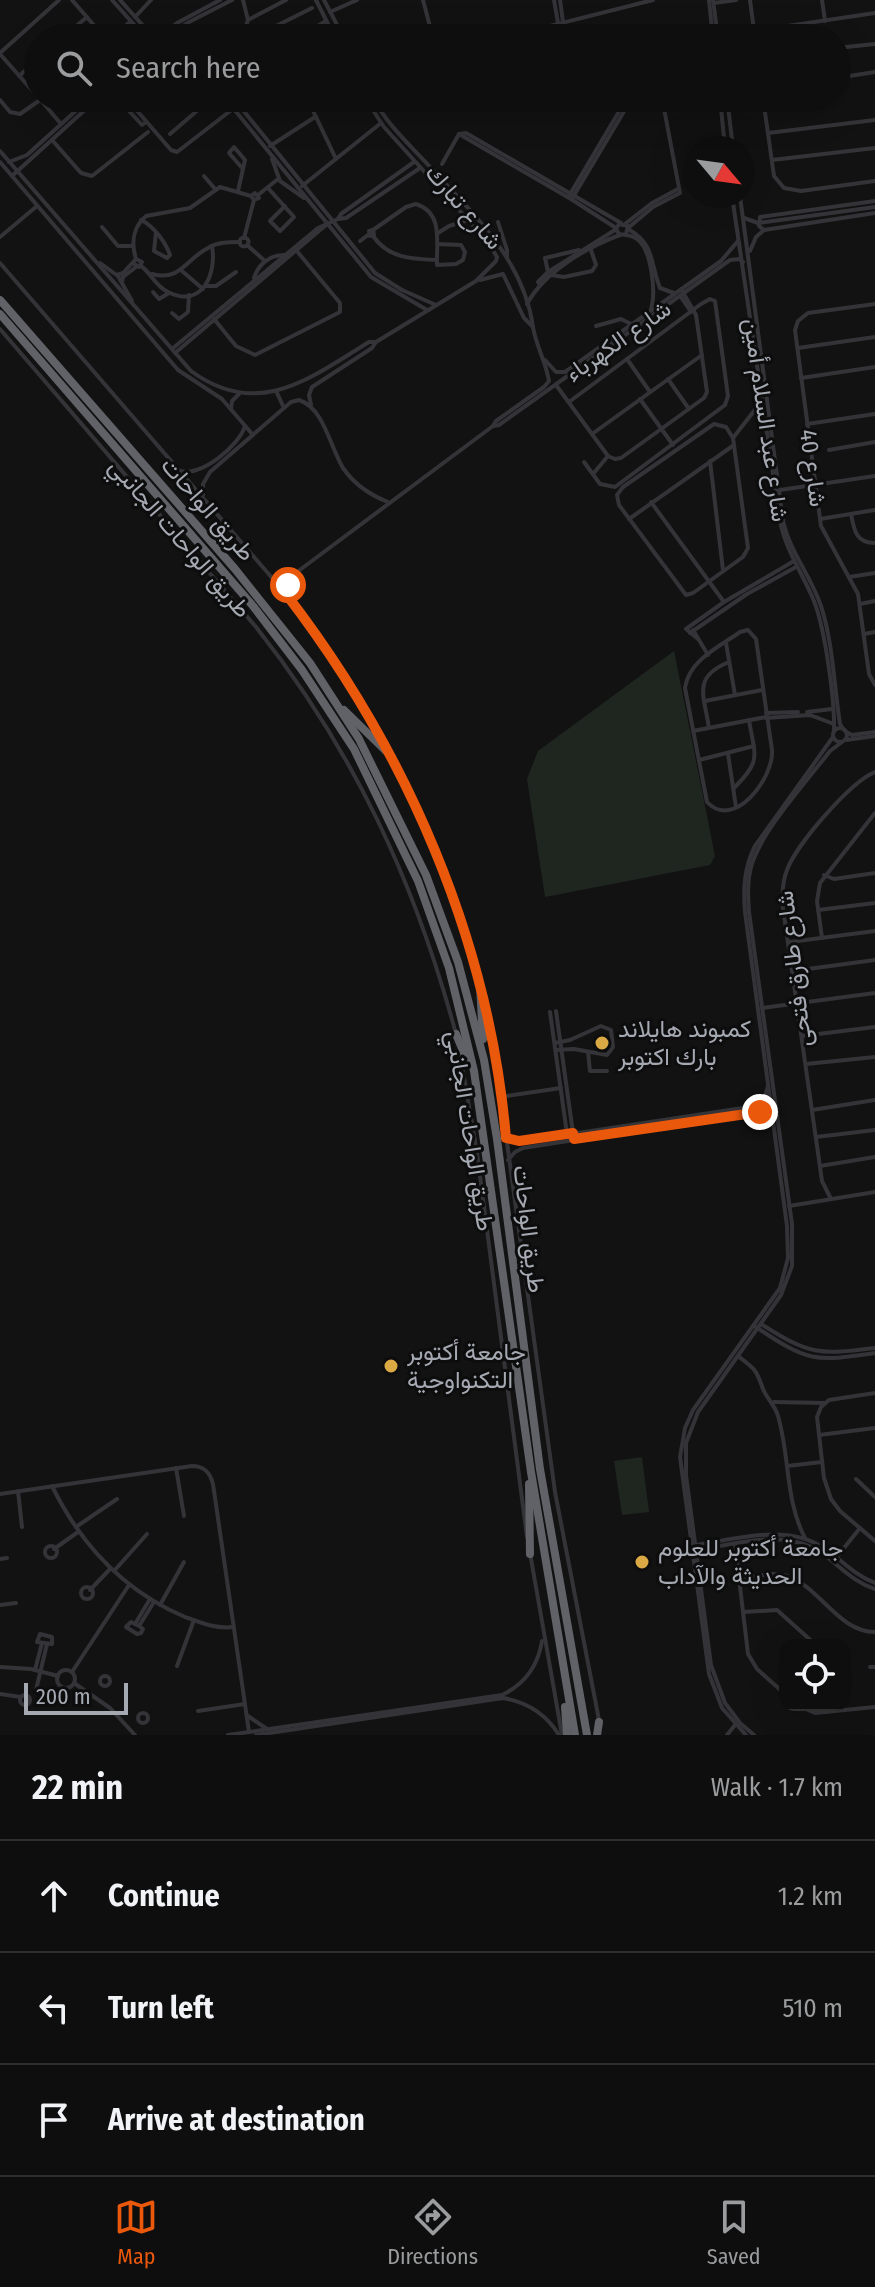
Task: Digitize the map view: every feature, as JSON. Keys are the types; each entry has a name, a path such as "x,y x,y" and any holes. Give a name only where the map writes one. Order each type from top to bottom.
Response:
{"highway":[{"name":"طريق الواحات","path":"0,300 286,631 359,739 426,875 458,962 484,1060 543,1485 587,1735"},
{"name":"طريق الواحات","path":"0,314 253,606 302,670 354,749 418,881 449,968 474,1071 531,1472 575,1735"},
{"path":"336,703 392,757"},
{"path":"480,985 484,1060"},
{"path":"456,1034 469,1067 474,1071"},
{"path":"499,1236 504,1239 509,1237"},
{"path":"501,1253 511,1251"},
{"path":"530,1554 531,1472"},
{"path":"562,1735 566,1686"},
{"path":"599,1722 599,1735"}],"street":[{"path":"33,24 59,0"},
{"path":"72,0 93,24"},
{"path":"112,0 133,19"},
{"path":"120,0 137,24"},
{"path":"127,24 151,0"},
{"path":"199,0 203,8"},
{"path":"178,24 210,2 220,0"},
{"path":"186,24 232,0"},
{"path":"243,0 248,23"},
{"path":"248,23 286,0"},
{"path":"328,24 317,2 324,0 336,24"},
{"path":"330,12 357,0"},
{"path":"423,0 429,24"},
{"path":"557,0 560,23"},
{"path":"556,24 653,0"},
{"path":"714,24 712,1 736,0"},
{"path":"750,0 753,24"},
{"path":"822,0 825,21"},
{"path":"280,24 312,8"},
{"path":"804,24 875,13"},
{"path":"79,24 87,17"},
{"path":"321,24 326,21"},
{"path":"248,23 257,24"},
{"path":"24,32 0,54 24,82"},
{"path":"851,47 875,44"},
{"path":"19,76 24,72"},
{"path":"851,76 875,72"},
{"path":"0,100 10,112 20,114 24,111"},
{"path":"51,112 61,124"},
{"path":"9,162 27,155 74,112"},
{"path":"12,176 83,112"},
{"path":"132,112 172,151 177,152 227,112"},
{"path":"136,112 144,124"},
{"path":"170,134 196,112"},
{"path":"239,112 272,157 336,221 378,276 436,305"},
{"path":"240,112 270,146 306,199 377,282 427,310"},
{"path":"314,112 336,159"},
{"name":"شارع تبارك","path":"374,112 414,162 488,242 497,257 495,265 476,281"},
{"name":"شارع تبارك","path":"383,112 493,235 507,257 527,304 549,378"},
{"path":"571,196 621,112"},
{"path":"550,274 679,191 665,112"},
{"path":"721,112 724,136"},
{"path":"729,112 732,136"},
{"path":"765,112 776,180 790,191 875,181"},
{"path":"270,146 316,116"},
{"path":"768,133 875,120"},
{"path":"302,186 381,123"},
{"path":"389,133 395,128"},
{"path":"52,140 81,173 92,176 148,132"},
{"path":"442,164 459,134 464,132 638,240 644,247 657,289 652,313"},
{"path":"238,191 243,169 245,159 234,147 229,153 243,169"},
{"path":"772,160 875,148"},
{"path":"0,151 191,371 211,384 241,393 275,392 302,383 369,342 376,342"},
{"path":"410,157 416,151"},
{"path":"272,157 280,180 306,199"},
{"path":"0,162 178,370 231,409 253,435"},
{"path":"367,200 414,162"},
{"path":"173,351 318,228 336,221 420,168"},
{"path":"204,176 215,189"},
{"path":"236,272 216,286 189,295 169,293 160,287 152,274 137,264 133,246 135,232 141,220 152,214 196,205 215,189 223,187 258,199 258,195 280,180"},
{"path":"270,186 285,206 294,218 280,231 270,221 285,206"},
{"path":"442,191 447,186"},
{"path":"252,198 242,246 247,245 263,263"},
{"path":"360,241 412,204 425,207 436,223 438,266 456,264 465,256 463,248 457,243 437,244"},
{"path":"0,237 37,206"},
{"path":"743,217 758,223 875,207"},
{"path":"749,254 752,242 764,230 875,207"},
{"name":"شارع عبد السلام أمين","path":"734,208 753,316 780,521 785,542 817,608 827,645"},
{"name":"شارع عبد السلام أمين","path":"742,208 754,292 753,316 762,400 770,435"},
{"path":"452,225 461,211"},
{"path":"141,220 156,232 170,252 167,258 153,249 156,232"},
{"path":"438,233 468,220"},
{"path":"498,222 507,247 507,257"},
{"path":"436,223 452,225"},
{"path":"758,223 764,230"},
{"path":"203,326 327,224"},
{"path":"102,227 119,247 133,246"},
{"path":"61,234 67,228"},
{"path":"527,304 539,283 550,274 581,250 622,229"},
{"path":"372,234 383,248 397,256 436,260"},
{"name":"شارع الكهرباء","path":"722,263 740,239"},
{"path":"152,274 167,276 182,271 200,252 212,246 242,240"},
{"path":"204,288 214,268 212,246"},
{"path":"550,274 545,258 574,249 581,250"},
{"path":"214,319 236,346 255,355 322,324 340,312 340,303 296,250"},
{"path":"550,274 564,277 592,271 596,265 591,250"},
{"path":"253,281 263,263 276,255 284,255"},
{"path":"93,258 116,274 135,307"},
{"name":"شارع الكهرباء","path":"493,426 499,425 556,385 722,263 733,259 743,262"},
{"name":"طريق الواحات الجانبي","path":"0,263 286,594 348,681 392,757 420,815 449,888 488,1019 555,1492 599,1722"},
{"path":"116,274 137,264"},
{"path":"122,282 123,277 137,264"},
{"path":"182,271 204,288"},
{"name":"شارع تبارك","path":"476,281 503,274 524,318 533,327"},
{"path":"160,287 167,276"},
{"path":"388,502 366,491 349,476 312,408 309,395 312,387 372,348 376,342 476,281"},
{"path":"556,385 608,456 615,459 621,458 706,394 702,355 691,308 680,293 657,289"},
{"path":"153,292 159,299 169,293"},
{"path":"747,293 751,295 754,292"},
{"path":"172,313 178,319 188,312 189,295"},
{"path":"569,402 691,308 709,299 716,303 728,399 719,411 615,487 603,486 584,462"},
{"name":"شارع 40","path":"875,304 804,315 796,325 820,519 826,540 849,577 860,604 869,674 875,685"},
{"name":"شارع الكهرباء","path":"556,372 565,372 631,324 652,313"},
{"path":"596,326 621,319 631,324"},
{"name":"طريق الواحات الجانبي","path":"0,329 287,667 327,726 373,807 408,885 438,969 465,1073 519,1489 562,1735"},
{"path":"797,348 875,337"},
{"path":"592,434 702,355"},
{"name":"شارع تبارك","path":"544,359 556,372"},
{"path":"627,359 650,392"},
{"path":"801,378 875,367"},
{"name":"شارع الكهرباء","path":"286,594 293,575 547,385 549,378"},
{"path":"668,379 689,409"},
{"path":"208,390 211,384"},
{"path":"275,392 282,399 284,408"},
{"path":"231,409 235,397 241,393"},
{"path":"640,399 673,445"},
{"path":"203,497 203,484 208,475 284,408 299,400 312,408"},
{"path":"733,438 762,400"},
{"path":"807,424 875,414"},
{"path":"721,424 733,438 748,548 743,557 686,595 617,500 623,487 708,427 721,424"},
{"path":"179,471 193,473 205,468 239,439 245,426"},
{"path":"829,450 875,442"},
{"path":"629,519 734,445"},
{"name":"شارع عبد السلام أمين","path":"772,451 789,540 818,599 827,645 834,734"},
{"path":"593,474 608,456"},
{"path":"710,461 723,571"},
{"path":"780,490 875,476"},
{"path":"651,502 724,602"},
{"path":"820,519 875,510"},
{"path":"851,514 858,538 875,543"},
{"path":"691,630 724,602 796,564"},
{"path":"691,630 796,564"},
{"path":"849,577 875,573"},
{"path":"860,604 875,601"},
{"path":"691,630 708,655"},
{"path":"744,630 754,635 772,767 751,797 736,807 717,809 707,802 685,688 694,666 708,655 744,630"},
{"path":"864,634 875,632"},
{"path":"726,642 735,695"},
{"name":"شارع عبد السلام أمين","path":"828,655 840,724 844,730 843,741"},
{"path":"868,662 875,661"},
{"path":"709,728 702,684 714,668 729,662"},
{"path":"705,701 762,690"},
{"path":"693,731 766,716 832,709"},
{"path":"804,713 834,724"},
{"path":"734,788 752,770 755,760 749,720"},
{"path":"693,1548 686,1443 698,1412 738,1356 780,1288 788,1258 787,1226 749,912 749,875 758,848 837,729 852,735 875,734"},
{"path":"834,734 843,741"},
{"path":"793,797 833,748 843,741 875,734"},
{"path":"699,760 754,746"},
{"path":"728,753 736,807"},
{"name":"شارع طارق فتحى","path":"831,1199 824,1187 820,1166 782,898 784,879 791,862 851,787 875,772"},
{"path":"822,938 817,892 824,875 875,813"},
{"path":"867,821 873,826"},
{"path":"824,875 834,879 875,873"},
{"path":"818,910 875,903"},
{"path":"790,942 875,931"},
{"path":"793,971 875,960"},
{"path":"760,1009 875,993"},
{"path":"746,1735 717,1700 709,1665 680,1466 685,1428 699,1401 781,1295 792,1266 793,1235 760,1009"},
{"path":"553,1012 570,1137"},
{"path":"601,1026 609,1028 613,1047 610,1053 603,1055 558,1046 601,1026"},
{"path":"802,1036 875,1027"},
{"path":"570,1040 571,1049"},
{"path":"558,1046 561,1088 570,1137"},
{"path":"588,1052 590,1071 607,1071"},
{"path":"806,1064 875,1057"},
{"path":"508,1160 521,1148 570,1137 759,1105 765,1098 768,1084"},
{"path":"500,1097 561,1088"},
{"path":"812,1110 875,1100"},
{"path":"759,1105 762,1108 760,1112"},
{"path":"506,1138 519,1141 570,1137 760,1112 774,1127"},
{"path":"816,1137 875,1130"},
{"path":"820,1166 875,1157"},
{"path":"789,1206 875,1192"},
{"path":"758,1325 790,1349 810,1357 831,1359 875,1350"},
{"path":"738,1356 759,1374 765,1393 774,1402 792,1508 805,1538"},
{"path":"875,1393 833,1398 825,1403 817,1417 822,1462 831,1499 875,1541"},
{"path":"774,1402 825,1403"},
{"path":"819,1435 875,1428"},
{"path":"787,1466 822,1462"},
{"path":"176,1468 184,1516"},
{"path":"0,1494 176,1468 204,1468 211,1477 249,1732"},
{"path":"856,1479 875,1497"},
{"path":"52,1486 76,1530 129,1585 160,1605 194,1620 214,1627 233,1627"},
{"path":"18,1491 22,1527"},
{"path":"54,1549 117,1499"},
{"path":"835,1560 860,1528"},
{"path":"90,1590 147,1534"},
{"path":"693,1548 777,1534 805,1538 825,1548 850,1577 875,1589"},
{"path":"693,1548 735,1544 745,1540 795,1540 815,1548 875,1583"},
{"path":"735,1544 751,1659 779,1688"},
{"path":"0,1559 7,1558"},
{"path":"160,1605 184,1562"},
{"path":"739,1579 777,1574 793,1579 849,1624 866,1632 875,1632"},
{"path":"72,1672 129,1585"},
{"path":"137,1625 152,1600"},
{"path":"0,1605 16,1603"},
{"path":"743,1612 777,1610 809,1639"},
{"path":"177,1666 194,1620"},
{"path":"256,1735 502,1695 517,1686 533,1668 543,1634"},
{"path":"36,1690 44,1643"},
{"path":"709,1665 725,1703 754,1735"},
{"path":"0,1667 58,1676"},
{"path":"58,1676 64,1671 72,1672"},
{"path":"58,1676 58,1683 70,1688 75,1677 72,1672"},
{"path":"74,1683 94,1695 135,1735"},
{"path":"94,1695 101,1685"},
{"path":"0,1694 21,1697"},
{"path":"228,1735 503,1698 524,1703 538,1711 562,1735"},
{"path":"198,1711 245,1704"},
{"path":"851,1709 875,1707"},
{"path":"810,1711 835,1711"},
{"path":"246,1714 260,1726 269,1729"},
{"path":"130,1728 139,1721"},
{"path":"727,1735 735,1725"}],"shaded area":[{"path":"674,651 715,856 710,865 545,897 527,779 538,751"},
{"path":"642,1457 649,1512 622,1515 614,1461"}],"place":[{"name":"كمبوند هايلاند بارك اكتوبر","path":"602,1043"},
{"name":"جامعة أكتوبر التكنواوجية","path":"391,1366"},
{"name":"جامعة أكتوبر للعلوم الحديثة والآداب","path":"642,1562"}],"route":[{"path":"288,585 286,594 319,637 378,731 420,815 436,855 480,985 497,1070 506,1138 519,1141 573,1133 574,1139 760,1112"}]}
